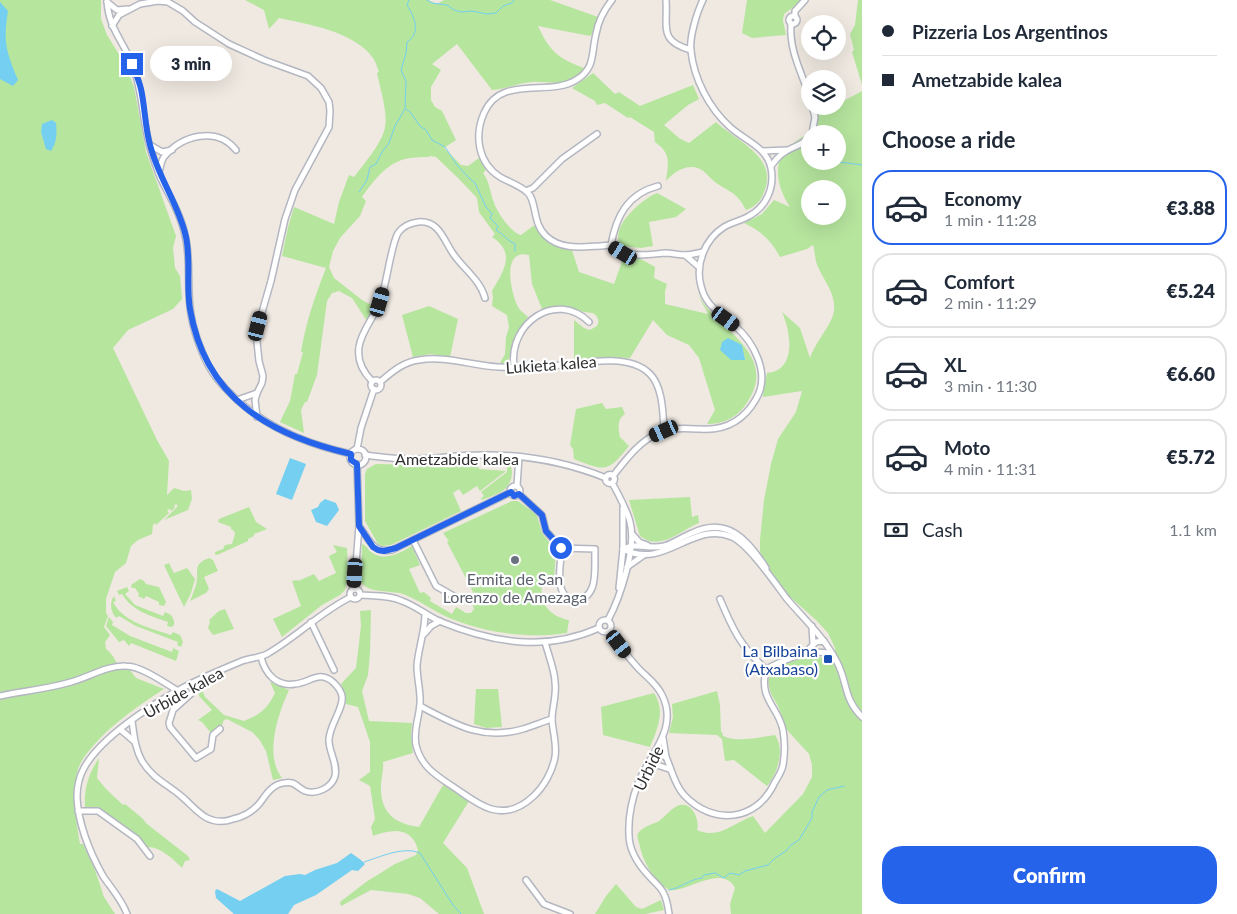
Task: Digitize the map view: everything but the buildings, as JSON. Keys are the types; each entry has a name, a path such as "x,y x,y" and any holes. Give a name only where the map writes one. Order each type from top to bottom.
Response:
{"street":[{"path":"612,0 600,19 595,35 592,61 580,78 561,86 523,87 503,94 485,111 478,136 484,159 499,176 529,193 535,217 541,230 546,236 559,244 573,246 611,245 623,253 635,255 668,253 685,255 704,252"},
{"path":"666,0 666,29 668,37 676,45 690,50"},
{"path":"608,620 627,567 632,545 632,533 630,522 612,484 608,483 606,478 609,475 613,476 636,449 652,436 671,429 710,430 740,420 749,411 757,397 761,383 761,372 752,345 735,325 710,305 701,288 699,267 710,240 723,228 749,216 761,207 766,201 771,187 771,166 763,151 730,127 715,111 695,71 690,50 703,0"},
{"path":"801,74 792,50 790,36 792,24 789,22 790,18 795,16 795,10 805,0"},
{"path":"107,1 118,13"},
{"path":"107,1 108,15 112,26 132,64 141,89 154,159 182,224 189,261 190,307 203,353 217,378 236,400 257,417 307,442 351,454"},
{"path":"108,15 131,9 140,4 158,1 168,2 229,44 264,60 308,76 321,88 329,102 329,127 295,190 285,218 271,281 258,326 257,342 263,380 257,393 245,408"},
{"path":"112,26 118,13"},
{"path":"526,191 538,183 562,159 597,134"},
{"path":"154,159 193,137 214,135 224,138 236,150"},
{"path":"150,145 163,155"},
{"path":"771,166 779,156 801,145"},
{"path":"763,151 788,150"},
{"path":"159,173 163,155"},
{"path":"532,202 538,183"},
{"path":"611,245 615,226 623,210 635,198 647,190 658,186"},
{"path":"351,454 357,449 360,428 374,389 371,386 372,381 362,367 359,347 380,302 395,240 404,227 412,223 421,222 430,224 438,229 453,254 480,287 485,298"},
{"path":"685,255 699,267"},
{"path":"514,367 513,358 516,342 523,328 535,317 550,311 566,311 574,312 589,322"},
{"name":"Lukieta kalea","path":"380,382 401,366 428,358 499,367 540,368 602,360 617,360 634,364 648,372 656,382 664,418 664,431"},
{"path":"372,381 380,382 380,388 374,389"},
{"path":"236,400 253,398"},
{"path":"253,398 257,417"},
{"name":"Lukieta kalea","path":"664,418 671,429"},
{"path":"357,449 363,452 365,456 363,462 357,464"},
{"path":"351,454 351,460 357,464"},
{"name":"Ametzabide kalea","path":"365,456 406,459 479,455 519,457 581,468 606,478"},
{"path":"519,457 517,486 520,490 519,494 542,515 546,531 561,548 560,588 563,594 573,601 586,598 591,593 593,586 595,549 561,548"},
{"path":"357,464 359,526 354,589 351,592 351,597 355,599 361,595 401,600 440,621 479,634 530,643 583,635 599,628"},
{"path":"612,484 615,480 613,476"},
{"path":"359,526 373,547 378,550 392,550 511,492 511,488 517,486"},
{"path":"511,492 514,496 519,494"},
{"path":"619,590 623,548 623,508"},
{"path":"623,548 632,545 644,548 663,546 700,530 711,528 731,531 746,540 780,589"},
{"path":"632,533 639,542 652,547"},
{"path":"623,548 630,552 645,554 664,552 698,536 709,533 722,533 734,538 744,546 824,641 838,664 848,699 862,716"},
{"path":"412,540 436,586 459,599 466,599"},
{"path":"627,567 645,554"},
{"path":"354,589 359,590 361,595"},
{"name":"Urbide kalea","path":"127,914 91,852 78,811 77,787 84,768 97,751 151,706 191,684 244,660 261,657 293,637 325,611 351,597"},
{"path":"720,599 725,613 746,650 766,670"},
{"path":"425,614 417,665 420,706 415,735 420,758 426,768 435,775 481,805 493,810 505,809 525,803 534,796 546,782 555,756 556,737 552,719 556,695 555,680 545,642"},
{"path":"425,622 432,617"},
{"path":"422,637 430,626 432,617"},
{"path":"599,628 602,620 608,620"},
{"path":"599,628 603,632 609,631 612,626 608,620"},
{"path":"430,626 440,621"},
{"path":"311,622 334,670"},
{"path":"812,626 813,644"},
{"name":"Urbide","path":"609,631 636,665 658,687 666,705 668,720 655,755 638,783 633,798 628,835 636,858 647,875 662,890 666,898 669,914"},
{"path":"803,655 813,644 824,641"},
{"path":"816,651 824,641"},
{"path":"663,737 670,769 679,789 690,801 704,811 720,816 736,816 746,812 755,807 773,788 782,767 785,749 783,730 777,714 765,694 764,677 766,670 786,660 816,651 832,654"},
{"path":"132,721 135,742 142,760 151,773 165,786 179,794 194,809 213,820 228,820 244,816 254,809 271,788 280,783 291,783 305,791 312,792 327,787 335,777 329,738 333,722 341,704 341,693 334,683 323,677 308,679 295,685 277,681 269,676 263,666 261,657"},
{"path":"0,696 40,690 112,668 128,666 144,672 178,691"},
{"path":"191,684 193,692 173,710 169,720 170,727 196,758 211,749 213,735 220,729"},
{"path":"420,706 457,725 483,733 504,733 522,730 552,719"},
{"path":"121,730 135,742"},
{"path":"655,755 666,757"},
{"path":"655,755 663,766"},
{"path":"647,766 657,764 670,769"},
{"path":"78,811 98,811 137,839 150,856"},
{"path":"526,880 544,904 570,914"}],"green space":[{"path":"0,0 101,0 101,19 107,35 125,64 134,87 146,152 176,236 173,248 175,268 180,276 182,299 173,309 128,330 113,348 169,461 167,495 174,488 184,491 191,490 192,499 188,510 164,520 178,506 176,504 175,508 171,511 170,509 167,510 169,513 156,525 155,523 153,525 152,534 138,540 131,546 126,563 115,572 106,599 106,613 108,616 104,627 110,635 105,642 106,649 114,658 119,669 130,670 136,678 164,689 127,715 101,737 82,760 76,778 75,806 80,844 83,844 95,870 104,897 115,914 0,914"},
{"path":"245,0 428,0 437,4 444,0 550,0 598,17 590,36 538,26 556,53 584,68 577,76 568,81 559,83 527,83 492,90 457,44 432,64 441,70 431,87 431,100 435,107 442,111 456,140 444,148 461,165 468,166 479,158 486,170 483,173 489,184 496,207 509,227 521,235 535,226 552,244 572,250 579,272 614,284 624,256 639,258 655,267 654,278 667,284 665,304 708,314 697,293 706,306 741,342 750,355 756,369 755,384 744,407 736,415 725,421 707,424 715,410 699,358 689,345 667,335 653,320 630,358 605,357 574,360 574,320 590,330 597,326 598,319 593,313 565,306 542,309 532,284 529,255 520,255 514,258 510,272 512,291 517,305 528,317 515,335 509,359 504,363 500,363 505,354 506,337 509,327 507,315 492,306 492,291 506,263 504,250 500,243 492,237 495,234 479,212 477,198 436,157 430,156 402,160 388,167 362,197 366,201 360,216 340,238 333,251 329,267 334,278 362,300 375,307 367,321 352,298 339,291 332,293 327,301 317,375 307,402 305,402 301,410 304,433 280,422 290,401 295,374 297,374 303,352 301,352 308,320 326,268 282,256 294,207 334,224 339,202 349,175 354,177 377,146 386,121 377,73 379,72 374,60 365,49 343,36 317,26 291,20 279,18 269,29 264,10"},
{"path":"747,0 803,0 784,14 783,20 786,35 752,38 742,33"},
{"path":"858,0 862,0 862,85 852,52 854,50 850,34 855,25"},
{"path":"593,73 615,94 619,92 640,106 693,85 699,99 688,105 664,125 679,138 689,143 716,122 744,143 761,159 766,169 767,180 759,201 746,210 736,196 715,182 702,170 695,167 681,169 666,181 668,159 664,151 655,142 654,132 605,103 597,105 595,101 572,88"},
{"path":"862,91 862,914 731,914 730,904 735,888 729,881 722,878 713,878 676,890 669,890 649,870 637,836 641,830 659,821 680,805 689,806 692,809 696,817 697,830 705,833 719,832 753,816 765,833 803,794 812,777 812,765 809,754 787,730 778,706 770,692 768,680 775,670 792,660 805,657 830,657 835,654 835,648 828,633 789,596 767,568 760,552 764,500 771,464 778,439 796,412 802,391 763,397 763,395 767,373 777,371 787,358 789,349 788,330 782,312 800,328 810,358 832,318 834,304 831,291 817,265 813,245 807,249 780,257 765,237 744,223 762,214 774,200 790,207 780,186 779,164 785,151 801,138 801,170 846,170 846,125 812,125 813,115 846,115 846,100"},
{"path":"657,193 686,209 676,217 649,222 653,246 641,248 622,246 619,239 619,231 628,215 643,201"},
{"path":"429,306 458,319 450,357 430,354 413,357 402,315"},
{"path":"602,403 606,409 622,407 625,414 619,421 619,434 629,446 616,461 606,467 593,466 574,459 573,449 570,445 576,409"},
{"path":"476,461 479,469 506,471 480,491 477,486 463,495 459,489 453,493 461,511 391,545 382,546 378,544 365,521 365,474 367,469 376,464 419,465"},
{"path":"509,463 512,473 505,489 482,500 481,498 484,496 481,492 507,472"},
{"path":"690,497 692,517 698,515 699,523 663,541 655,542 640,536 629,500"},
{"path":"512,501 518,501 536,514 542,533 556,551 554,579 544,579 542,594 543,600 550,611 569,620 567,633 522,635 491,631 461,623 403,594 374,590 361,582 362,544 371,552 381,556 397,554 412,546 420,565 409,569 420,593 424,592 431,598 430,601 452,614 456,607 466,613 471,613 474,609 472,603 473,592 447,542 449,541 443,533"},
{"path":"249,507 256,522 267,529 254,534 248,541 217,555 215,554 215,552 223,549 225,545 232,544 235,534 231,527 218,522 219,519"},
{"path":"333,545 347,548 348,577 345,590 322,605 282,637 273,619 301,606 292,581 298,581 314,574 319,581 336,573 329,556 337,552"},
{"path":"209,558 213,560 218,571 204,577 209,589 206,593 190,601 196,585 198,566"},
{"path":"169,563 174,573 187,568 195,579 184,607 164,565"},
{"path":"140,579 146,584 159,587 166,602 164,606 159,605 159,602 146,596 144,599 138,596 139,594 131,585"},
{"path":"127,587 129,591 125,594 135,605 163,616 165,612 171,615 174,621 172,627 167,626 168,622 136,609 122,594 119,595 117,591"},
{"path":"114,596 116,601 113,602 124,615 147,627 171,635 173,632 180,635 183,642 181,647 177,645 178,642 136,626 119,616 116,618 111,607"},
{"path":"225,609 234,629 213,635 208,628 209,620 219,611"},
{"path":"371,610 368,675 362,691 369,721 412,723 413,753 383,762 381,795 383,803 386,810 396,820 419,827 443,785 469,801 443,843 467,868 484,914 439,914 420,898 408,894 371,890 341,906 340,902 366,882 395,864 416,855 418,850 411,837 400,831 373,836 371,827 375,819 370,786 359,780 370,772 370,742 358,707 346,704 341,684 356,668 361,626 360,611"},
{"path":"109,617 113,622 112,625 130,636 172,652 173,648 179,651 176,661 131,643 129,646 124,640 119,642 106,626"},
{"path":"270,682 289,690 277,722 273,746 277,769 282,778 273,780 266,751 252,732 227,719 211,733 198,720 212,710 199,696 199,692 202,690 205,697 224,715 244,721 255,716 269,703 275,693"},
{"path":"476,689 498,689 502,727 486,728 474,724"},
{"path":"717,691 723,736 742,739 775,735 780,747 779,761 774,775 767,786 734,760 725,761 722,739 717,735 669,733 673,717 672,704"},
{"path":"654,693 658,700 660,714 658,727 650,747 603,735 601,707"},
{"path":"99,758 97,778 123,805 125,804 188,856 190,860 185,861 182,868 163,852 149,847 148,850 128,829 112,817 85,808 85,794 88,782"},
{"path":"616,884 636,907 642,909 661,900 664,910 645,914 595,914"}],"water":[{"path":"0,2 8,11 7,46 18,80 13,86 0,79"},
{"path":"52,120 56,123 56,134 51,151 46,149 41,132 42,124"},
{"path":"728,338 742,345 745,360 731,360 720,350 722,342"},
{"path":"290,458 306,464 292,500 276,494"},
{"path":"325,499 336,503 339,510 327,526 316,522 311,510 318,507"},
{"path":"351,853 365,864 358,871 352,870 316,895 294,905 288,914 234,914 216,898 215,891 217,889 240,901 285,876 305,875 337,863"}],"waterway":[{"path":"359,192 367,180 370,167 376,164 389,143 395,126 405,109 406,81 401,70 407,42 415,30 414,20 407,5 409,0"},
{"path":"427,0 432,3 447,5 461,12 472,11 487,14 496,13 503,6 512,3 514,0"},
{"path":"406,109 420,126 426,130 432,140 445,147 457,165 475,183 486,207 492,214 490,218 498,226 496,230 515,244 515,251"},
{"path":"846,163 862,165"},
{"path":"669,890 702,878 704,875 715,873 724,878 730,873 739,875 745,871 768,865 799,840 812,818 812,812 819,797 827,790 844,786"},
{"path":"364,862 399,851 420,853 453,905 461,914"}],"place":[{"name":"Ermita de San Lorenzo de Amezaga","path":"515,560"},
{"name":"La Bilbaina (Atxabaso)","path":"828,659"}],"route":[{"path":"132,64 141,89 150,145 160,176 182,224 187,244 190,307 196,333 203,353 217,378 236,400 254,415 272,426 307,442 351,454 351,460 357,464 359,526 373,547 378,550 392,550 511,492 514,496 519,494 542,515 546,531 561,548"}]}
